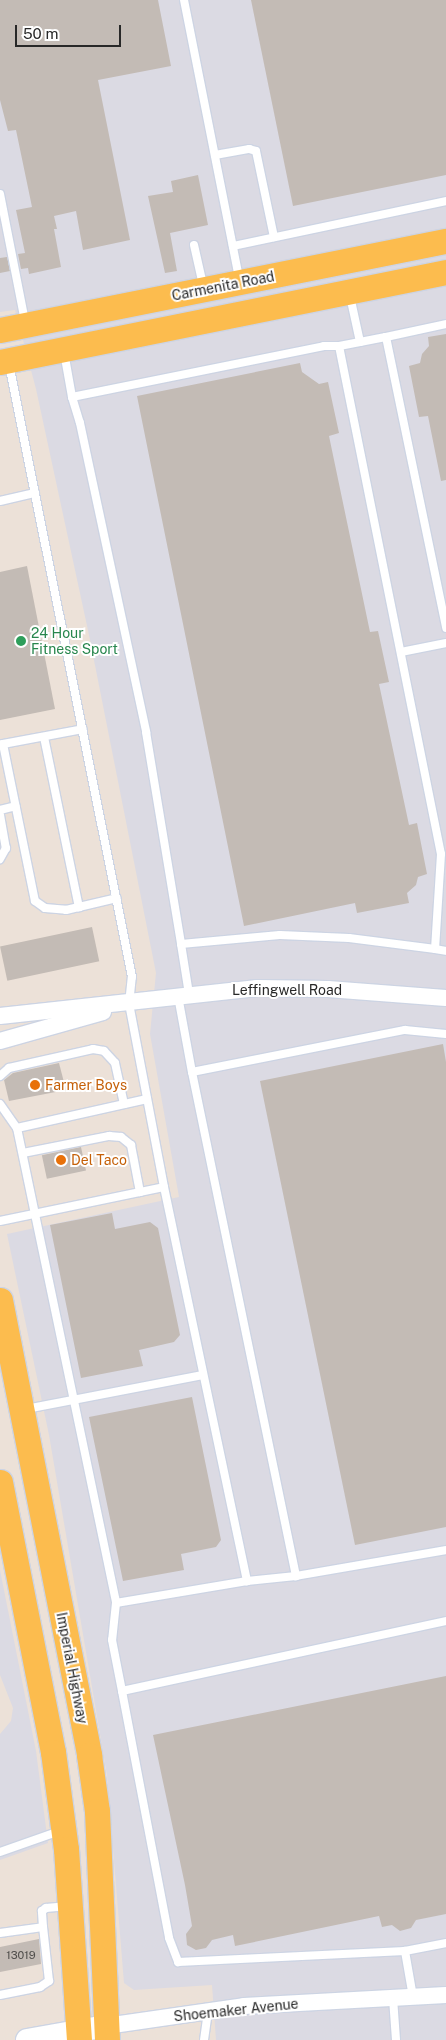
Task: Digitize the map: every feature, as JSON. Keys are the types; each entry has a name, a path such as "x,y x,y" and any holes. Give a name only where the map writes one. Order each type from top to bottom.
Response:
{"main road":[{"name":"Carmenita Road","path":"0,330 446,241"},
{"path":"4,361 446,272"},
{"name":"Imperial Highway","path":"0,1300 8,1382 21,1410 89,1755 97,1811 107,2033"},
{"path":"0,1482 53,1752 64,1830 79,2035"},
{"name":"Shoemaker Avenue","path":"27,2040 107,2033"}],"street":[{"name":"Leffingwell Road","path":"0,1016 38,1010 129,1004 184,995 279,987 446,998"},
{"name":"Leffingwell Road","path":"0,1040 129,1004"},
{"name":"Shoemaker Avenue","path":"107,2033 208,2011 446,1995"}],"lane":[{"path":"184,0 240,282"},
{"path":"215,155 249,149 256,151 274,237"},
{"path":"0,194 26,325"},
{"path":"233,246 446,201"},
{"path":"194,245 203,290"},
{"path":"349,292 360,342"},
{"path":"72,397 324,346 339,346 446,324"},
{"path":"386,337 446,628"},
{"path":"339,346 441,854 435,949"},
{"path":"63,349 146,732 181,944 192,1072 296,1576"},
{"path":"4,361 35,493 117,898 132,977 129,1004 147,1099 247,1581"},
{"path":"0,501 35,493"},
{"path":"401,652 446,643"},
{"path":"83,729 1,744 16,806 35,902 45,908 66,910 117,898"},
{"path":"44,737 79,907"},
{"path":"0,810 16,806"},
{"path":"0,815 6,848 0,859"},
{"path":"181,944 280,935 349,938 446,951"},
{"path":"192,1072 405,1030 446,1034"},
{"path":"0,1076 9,1068 93,1049 104,1051 115,1063 124,1104"},
{"path":"18,1128 147,1099"},
{"path":"0,1104 18,1128 36,1214 116,1603 112,1640 169,1938 178,1962 405,1950 446,1943"},
{"path":"23,1153 109,1136 121,1137 131,1145 140,1192"},
{"path":"0,1221 164,1188"},
{"path":"21,1410 203,1374"},
{"path":"116,1603 247,1581 296,1576 446,1550"},
{"path":"122,1691 446,1621"},
{"path":"0,1852 64,1830"},
{"path":"0,1995 40,1987 49,1981 42,1927 42,1911 46,1908 70,1905"},
{"path":"0,1934 42,1927"},
{"path":"405,1950 413,1997"},
{"path":"393,1998 396,2040"},
{"path":"204,2040 208,2011"}],"shaded area":[{"path":"0,0 446,0 446,2040 216,2040 212,1985 134,1990 124,1983 107,1775 49,1435 7,1234 179,1197 150,1034 156,973 89,635 36,389 15,310 0,312"},
{"path":"0,1570 36,1751 48,1843 0,1860 0,1734 11,1721 13,1708 0,1675"}],"building":[{"path":"0,0 158,0 171,66 98,80 130,240 83,250 76,211 54,216 57,229 54,229 61,267 29,274 28,268 21,269 18,254 25,253 16,210 32,207 16,130 8,131 0,100"},
{"path":"251,0 446,0 446,175 293,206"},
{"path":"198,175 208,225 170,233 177,271 165,273 148,196 173,192 171,181"},
{"path":"7,257 10,271 0,273 0,258"},
{"path":"446,334 446,480 441,481 428,416 419,417 409,366 420,363 422,354 429,346 428,337"},
{"path":"300,363 302,372 319,384 328,382 339,433 329,436 370,632 378,631 389,682 379,684 409,825 417,823 427,874 418,877 416,885 407,893 409,903 357,913 355,903 244,926 137,396"},
{"name":"24 Hour Fitness Sport","path":"27,566 55,709 0,720 0,572"},
{"path":"92,927 99,961 7,981 0,947"},
{"path":"443,1044 446,1062 446,1527 355,1545 260,1081"},
{"name":"Farmer Boys","path":"59,1063 66,1090 9,1101 4,1080 13,1073"},
{"name":"Del Taco","path":"81,1147 86,1170 47,1179 42,1155"},
{"path":"112,1213 115,1229 150,1222 158,1228 180,1335 174,1342 139,1350 143,1366 81,1378 50,1225"},
{"path":"192,1397 221,1540 216,1547 181,1554 184,1570 123,1581 89,1417"},
{"path":"446,1676 446,1914 416,1920 411,1928 400,1931 392,1925 382,1927 379,1916 235,1946 233,1935 212,1940 206,1948 196,1950 187,1945 186,1934 192,1926 153,1735"},
{"path":"39,1939 41,1964 0,1972 0,1947"}],"place":[{"name":"24 Hour Fitness Sport","path":"21,641"},
{"name":"Farmer Boys","path":"35,1085"},
{"name":"Del Taco","path":"61,1160"}]}
